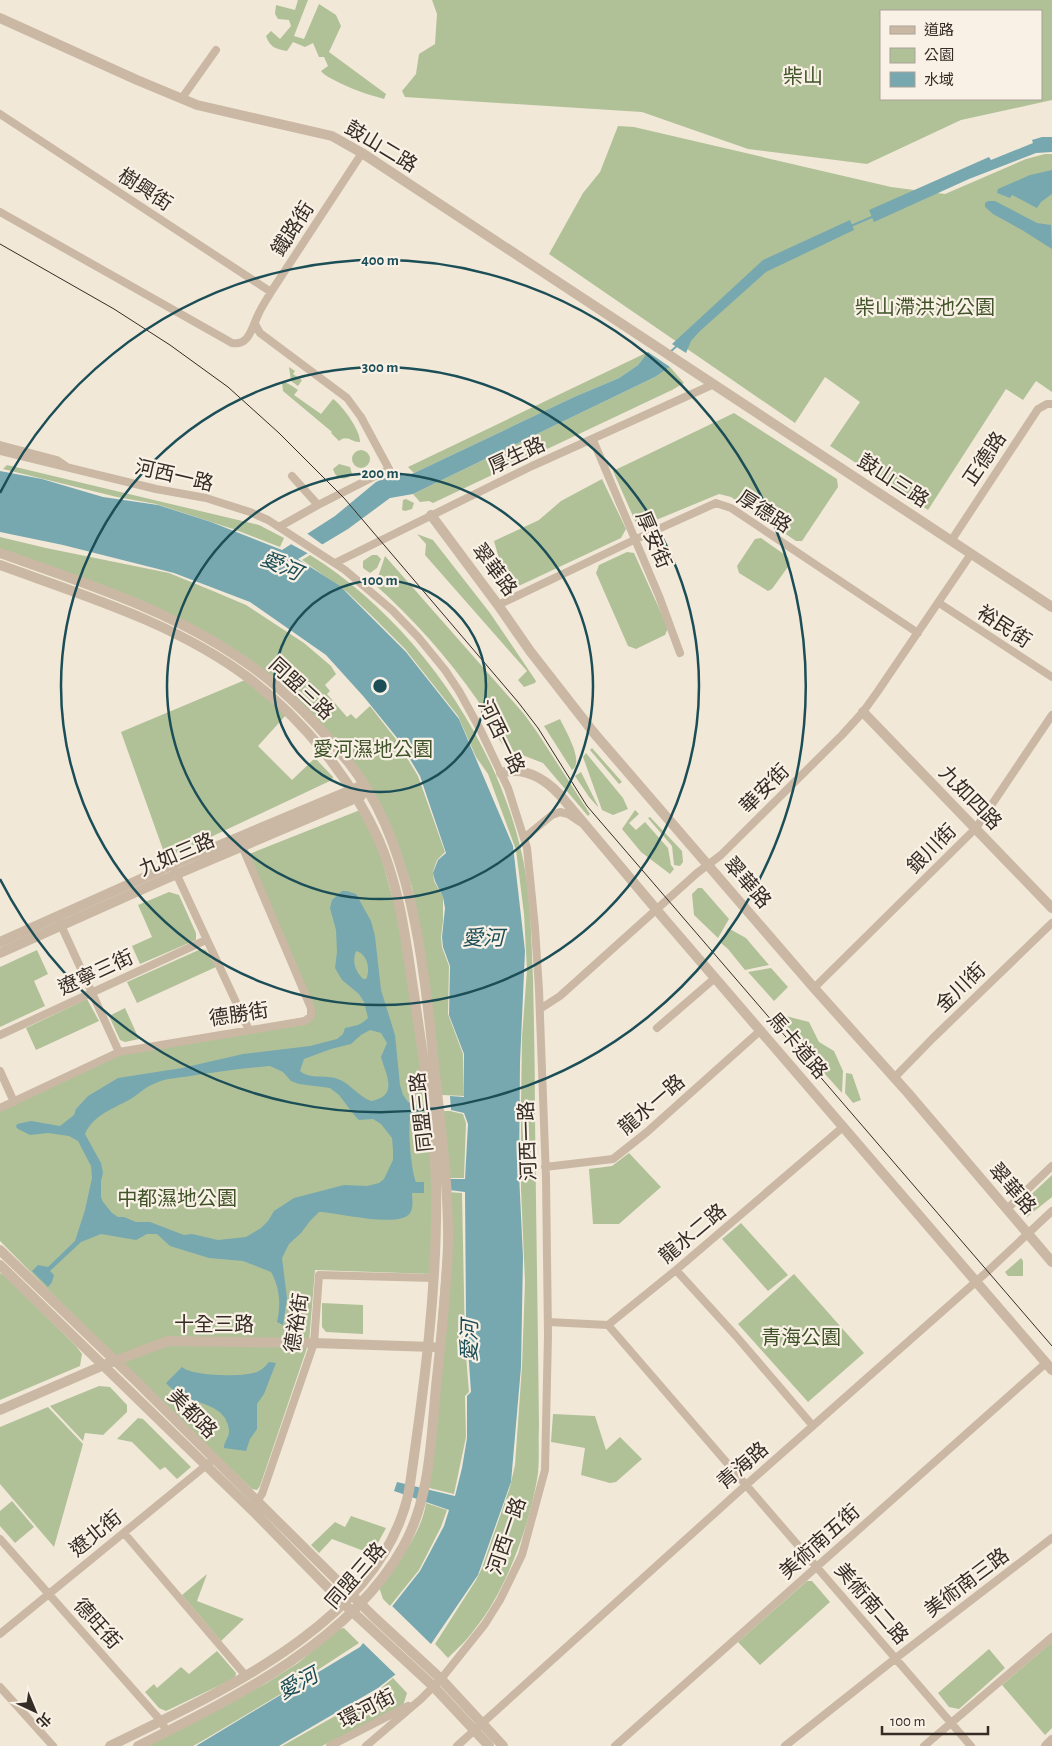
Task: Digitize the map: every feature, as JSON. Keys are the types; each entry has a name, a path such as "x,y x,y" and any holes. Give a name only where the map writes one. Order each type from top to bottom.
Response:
{"street":[{"name":"鼓山二路","path":"0,18 137,80 197,104 332,136 362,153 714,384"},
{"path":"182,98 216,50"},
{"name":"樹興街","path":"0,114 271,292"},
{"name":"鐵路街","path":"0,212 232,343 241,343 246,340 271,292 362,153"},
{"path":"255,324 260,333 329,383 351,403 361,417 389,469 318,504 279,528"},
{"name":"厚生路","path":"335,563 532,466 714,384"},
{"name":"鼓山三路","path":"714,384 1052,607"},
{"name":"正德路","path":"951,541 1038,409 1047,404 1052,404"},
{"name":"厚安街","path":"593,440 659,596 680,653"},
{"name":"河西一路","path":"0,445 57,460 68,468"},
{"name":"河西一路","path":"0,452 206,498 259,516 316,550 366,586 392,610 433,655 467,704 508,788 527,848 535,928 540,1009 545,1167 548,1322 545,1470 522,1555 500,1600 485,1624 437,1683 366,1746"},
{"path":"292,476 318,504"},
{"name":"厚德路","path":"498,605 716,503 727,505 918,633"},
{"name":"翠華路","path":"431,515 530,651 594,733 1052,1262"},
{"name":"同盟三路","path":"0,553 79,581 144,607 209,638 253,668 289,699 315,725 352,766 390,836 403,874 413,917 428,1008 446,1181 448,1246 429,1459 412,1529 394,1561 360,1603 317,1642 287,1664 167,1732 138,1746"},
{"name":"華安街","path":"540,1009 560,996 656,909 739,838 863,712 971,554"},
{"name":"同盟三路","path":"0,565 128,612 204,649 247,677 281,706 341,774 380,841 392,876 403,921 429,1099 436,1181 434,1278 414,1456 405,1509 400,1525 383,1555 351,1595 316,1628 292,1647 246,1676 110,1746"},
{"name":"裕民街","path":"939,603 1052,677"},
{"path":"247,677 253,668"},
{"name":"九如四路","path":"863,712 1052,908"},
{"name":"銀川街","path":"814,988 976,828 1052,715"},
{"path":"306,733 315,725"},
{"name":"馬卡道路","path":"501,773 516,770 544,780 560,795 1049,1367"},
{"name":"九如三路","path":"0,942 59,921 366,789"},
{"name":"九如三路","path":"174,870 242,846 354,794"},
{"path":"524,838 552,815 560,812 568,814 590,831"},
{"name":"德勝街","path":"0,1108 119,1052 305,1021 311,1016 311,1008 242,846"},
{"path":"174,870 249,1030"},
{"path":"59,921 119,1052"},
{"name":"九如三路","path":"0,953 59,921"},
{"name":"金川街","path":"894,1078 1052,923"},
{"name":"遼寧三街","path":"0,1035 206,940"},
{"path":"656,1028 715,978"},
{"name":"龍水一路","path":"545,1167 613,1159 648,1132 761,1030"},
{"path":"0,1071 14,1102"},
{"name":"龍水二路","path":"608,1325 676,1270 843,1126"},
{"path":"1007,1208 1052,1166"},
{"name":"青海路","path":"457,1746 746,1484 976,1282 1052,1211"},
{"name":"美都路","path":"0,1250 2,1264 104,1365 360,1603 429,1675"},
{"name":"美都路","path":"2,1264 115,1362 210,1463"},
{"path":"676,1270 736,1336 813,1426"},
{"name":"德裕街","path":"253,1505 262,1494 314,1343 320,1275 434,1278"},
{"path":"548,1322 608,1325"},
{"name":"美術南二路","path":"608,1325 971,1746"},
{"name":"十全三路","path":"0,1410 104,1365 168,1341 314,1343 440,1348"},
{"name":"美術南五街","path":"615,1746 817,1566 1049,1367"},
{"name":"遼北街","path":"0,1634 210,1463"},
{"name":"美都路","path":"253,1505 343,1604 366,1625 429,1675"},
{"path":"124,1533 246,1676"},
{"name":"美術南三路","path":"785,1746 1052,1538"},
{"name":"德旺街","path":"0,1539 161,1721 167,1732"},
{"path":"383,1555 394,1561"},
{"path":"924,1746 1052,1636"},
{"path":"429,1675 482,1723 503,1746"},
{"path":"437,1683 489,1746"},
{"path":"0,1687 54,1746"},
{"name":"環河街","path":"330,1746 418,1701"},
{"path":"1046,1746 1052,1740"}],"green space":[{"path":"298,0 308,0 294,36 304,39 319,4 336,15 341,26 329,52 386,94 384,99 353,89 324,74 321,71 328,66 324,57 319,57 313,43 305,47 293,42 287,51 276,48 269,43 266,36 271,31 280,39 291,26 289,20 278,19 275,14 276,5 295,10"},
{"name":"柴山","path":"432,0 1052,0 1052,100 961,120 867,164 748,149 642,112 405,97 402,91 416,74 419,54 435,44 437,14"},
{"name":"柴山滯洪池公園","path":"618,126 634,127 891,187 945,194 1026,159 1052,154 1052,392 1036,381 1023,400 1006,389 928,510 830,446 860,402 825,377 795,423 549,254 583,193 600,172"},
{"path":"648,352 638,365 619,378 574,397 414,473 408,467"},
{"path":"289,367 295,371 293,374 302,380 298,386 291,381"},
{"path":"670,367 684,383 672,390 433,503 429,501 420,502 413,494 655,377"},
{"path":"282,382 298,390 294,395 321,414 333,399 350,419 357,431 360,442 345,438 339,441 332,432 283,391"},
{"path":"734,413 837,479 838,487 802,541 796,541 731,497 719,494 644,525 636,523 613,471"},
{"path":"361,450 367,453 370,459 367,465 361,468 355,465 352,459 355,453"},
{"path":"339,464 350,467 352,474 346,478 337,476 333,469"},
{"path":"7,465 259,525 284,538 280,547 236,530 156,504 117,497 3,469"},
{"path":"602,479 626,529 621,538 508,591 494,541 539,520 561,501"},
{"path":"406,499 414,503 412,509 405,511 402,510 403,500"},
{"path":"417,534 433,540 490,613 536,681 535,683 524,687 518,680 527,671 425,555 426,544"},
{"name":"愛河濕地公園","path":"0,537 169,573 246,605 304,643 331,666 336,674 325,685 330,691 327,694 347,717 351,714 356,719 370,706 395,738 418,776 445,852 437,860 433,872 434,881 443,897 441,937 442,947 449,966 448,1014 463,1054 464,1096 442,1095 418,921 412,887 400,850 316,718 276,679 240,653 0,550"},
{"path":"761,538 788,557 790,564 772,589 768,591 739,573 737,566 755,539"},
{"path":"627,552 634,553 668,628 665,635 636,649 628,646 596,573 599,565"},
{"path":"310,555 346,580 381,610 413,644 442,681 467,720 489,761 507,803 524,862 531,928 533,978 538,1473 522,1539 506,1578 486,1614 448,1658 435,1644 482,1568 510,1487 515,1465 522,1366 525,1282 521,1189 521,1106 522,1037 527,970 524,914 516,850 488,774 476,757 458,716 405,649 372,616 347,592 302,560"},
{"path":"372,555 377,555 381,559 377,568 370,573 363,568 363,561"},
{"path":"385,556 524,714 590,814 588,816 543,763 509,750 503,745 482,706 455,669 416,624 373,583 376,583"},
{"path":"245,680 286,715 258,746 292,780 315,758 333,777 332,780 166,858 121,732"},
{"path":"560,719 575,753 575,766 572,770 544,726"},
{"path":"592,748 622,782 619,784 590,750"},
{"path":"586,753 623,798 628,809 613,815 602,810 583,757"},
{"path":"581,772 598,806 598,807 575,776"},
{"name":"中都濕地公園","path":"360,810 379,849 398,917 426,1100 432,1182 432,1274 315,1270 309,1342 260,1486 257,1490 252,1489 106,1348 0,1241 0,1109 119,1052 311,1016 249,854"},
{"path":"635,810 639,814 629,823 636,830 645,822 668,848 671,865 674,869 670,874 641,852 622,829"},
{"path":"650,817 682,851 683,862 680,866 674,865 672,846 648,818"},
{"path":"698,888 702,888 729,919 718,938 694,915 692,894"},
{"path":"169,892 179,895 196,933 196,940 140,964 132,946 152,937 138,905"},
{"path":"728,928 746,938 769,965 745,970 721,943"},
{"path":"201,949 206,950 216,967 137,1003 127,982"},
{"path":"37,950 48,974 34,981 45,1006 0,1027 0,967"},
{"path":"771,968 788,987 774,1001 748,972"},
{"path":"87,999 99,1021 36,1050 26,1028"},
{"path":"125,1008 139,1039 125,1042 120,1040 109,1016"},
{"path":"778,1014 809,1022 819,1042 834,1051 843,1071 842,1093 774,1017"},
{"path":"846,1073 852,1074 861,1100 853,1103 845,1093"},
{"path":"443,1111 463,1114 466,1123 464,1178 448,1178"},
{"path":"629,1153 661,1187 619,1224 593,1224 589,1169 612,1166"},
{"path":"1052,1175 1052,1197 1027,1217 1020,1209 1021,1204"},
{"path":"448,1192 462,1193 465,1343 469,1392 465,1396 466,1437 454,1494 425,1487"},
{"path":"741,1223 788,1275 768,1291 722,1239"},
{"path":"1021,1258 1023,1261 1023,1276 1008,1276 1005,1272"},
{"path":"0,1273 82,1354 80,1366 0,1400"},
{"name":"青海公園","path":"794,1274 864,1353 808,1402 738,1324"},
{"path":"322,1303 363,1305 363,1334 326,1332 322,1327"},
{"path":"99,1386 110,1387 127,1405 127,1412 103,1435 85,1433 83,1441 50,1406"},
{"path":"48,1407 83,1444 54,1547 0,1484 0,1427"},
{"path":"553,1414 595,1416 606,1450 620,1437 642,1459 616,1482 610,1483 581,1475 585,1448 551,1442"},
{"path":"138,1418 143,1419 191,1467 177,1479 165,1467 160,1470 132,1442 117,1439"},
{"path":"12,1501 34,1527 15,1543 0,1526 0,1511"},
{"path":"426,1503 447,1510 441,1527 419,1570 390,1606 383,1599 379,1587 414,1537"},
{"path":"351,1516 386,1528 372,1554 332,1539 319,1553 311,1545 335,1522 345,1527"},
{"path":"207,1574 197,1601 244,1619 221,1641 182,1595"},
{"path":"807,1581 812,1581 830,1602 760,1665 738,1642"},
{"path":"344,1628 359,1643 284,1692 202,1741 193,1746 146,1746 265,1684 298,1663 339,1629"},
{"path":"1052,1642 1052,1728 1045,1735 1002,1685"},
{"path":"989,1649 1005,1668 959,1709 949,1707 938,1693"},
{"path":"217,1651 236,1673 235,1678 166,1711 159,1708 145,1692 154,1684 157,1688 181,1667 189,1674"},
{"path":"393,1678 407,1693 403,1706 322,1746 282,1746 374,1694"}],"water":[{"path":"1052,137 1052,152 1036,153 969,179 874,222 869,210 989,157 991,160 1033,143 1032,140"},
{"path":"1052,170 1052,194 1041,202 1037,208 1012,195 1010,198 997,193 998,189 1030,175"},
{"path":"995,201 1037,223 1051,225 1052,249 993,214 985,207 985,203"},
{"path":"850,220 854,230 766,272 700,331 691,341 686,353 672,344 763,260"},
{"name":"愛河","path":"648,352 670,367 655,377 413,494 390,498 348,529 298,559 340,586 406,652 459,719 513,846 525,951 520,1062 519,1174 523,1257 521,1367 511,1482 478,1575 427,1650 378,1688 279,1746 196,1746 360,1647 420,1571 444,1526 449,1510 394,1491 397,1482 455,1496 467,1438 467,1396 471,1392 466,1320 465,1192 449,1190 448,1179 465,1179 468,1124 464,1113 451,1110 450,1096 464,1097 464,1054 449,1015 450,966 443,947 442,937 445,908 443,897 433,873 438,860 446,853 420,776 398,739 364,697 326,655 250,602 174,573 63,545 0,532 0,471 42,479 103,497 158,505 211,522 282,550 335,516 376,482 395,473 404,476 414,473 574,397 619,378 638,365"},
{"path":"342,891 356,894 371,921 375,936 381,990 395,1035 400,1085 403,1095 408,1102 417,1105 417,1114 411,1114 410,1120 410,1148 414,1176 416,1182 424,1182 424,1193 412,1193 410,1213 404,1218 381,1220 319,1212 289,1244 282,1258 287,1298 283,1325 277,1322 279,1297 271,1272 243,1261 209,1258 170,1246 157,1234 147,1234 136,1240 101,1234 81,1242 50,1271 54,1275 48,1287 32,1271 38,1265 48,1267 75,1241 85,1210 92,1178 91,1166 78,1141 69,1136 48,1133 30,1135 18,1129 16,1127 17,1124 31,1121 60,1126 74,1115 76,1109 88,1096 118,1078 182,1068 243,1054 310,1046 337,1039 343,1034 345,1028 363,1022 368,1018 364,1002 359,994 342,980 335,968 337,952 336,930 330,908 332,900","holes":["356,951 360,952 367,962 368,971 366,979 363,979 356,970 354,959","370,1030 381,1033 387,1043 381,1057 387,1078 388,1090 380,1098 371,1101 340,1080 308,1075 300,1071 304,1059 351,1044","270,1066 283,1072 291,1081 299,1084 330,1088 339,1095 359,1120 373,1119 381,1124 392,1138 393,1150 393,1160 384,1179 379,1183 367,1186 344,1185 294,1198 274,1211 261,1228 246,1237 218,1240 192,1234 184,1235 150,1222 136,1222 124,1217 118,1217 112,1213 101,1197 103,1173 101,1163 85,1134 88,1128 103,1114 160,1081"]},
{"path":"269,1362 276,1363 264,1394 257,1404 257,1429 250,1439 246,1451 224,1448 229,1430 221,1413 210,1406 181,1396 166,1383 182,1367 205,1374 237,1375 258,1372"}],"pier":[{"path":"305,532 323,545 309,554 289,543"},
{"path":"391,1605 433,1646 429,1652 397,1676 362,1642"}],"waterway":[{"path":"851,226 874,216"},
{"path":"670,352 678,345"}],"tram line":[{"path":"0,244 114,309 170,345 228,387 279,433 344,498 518,702 538,728 587,806 1052,1346"}]}
